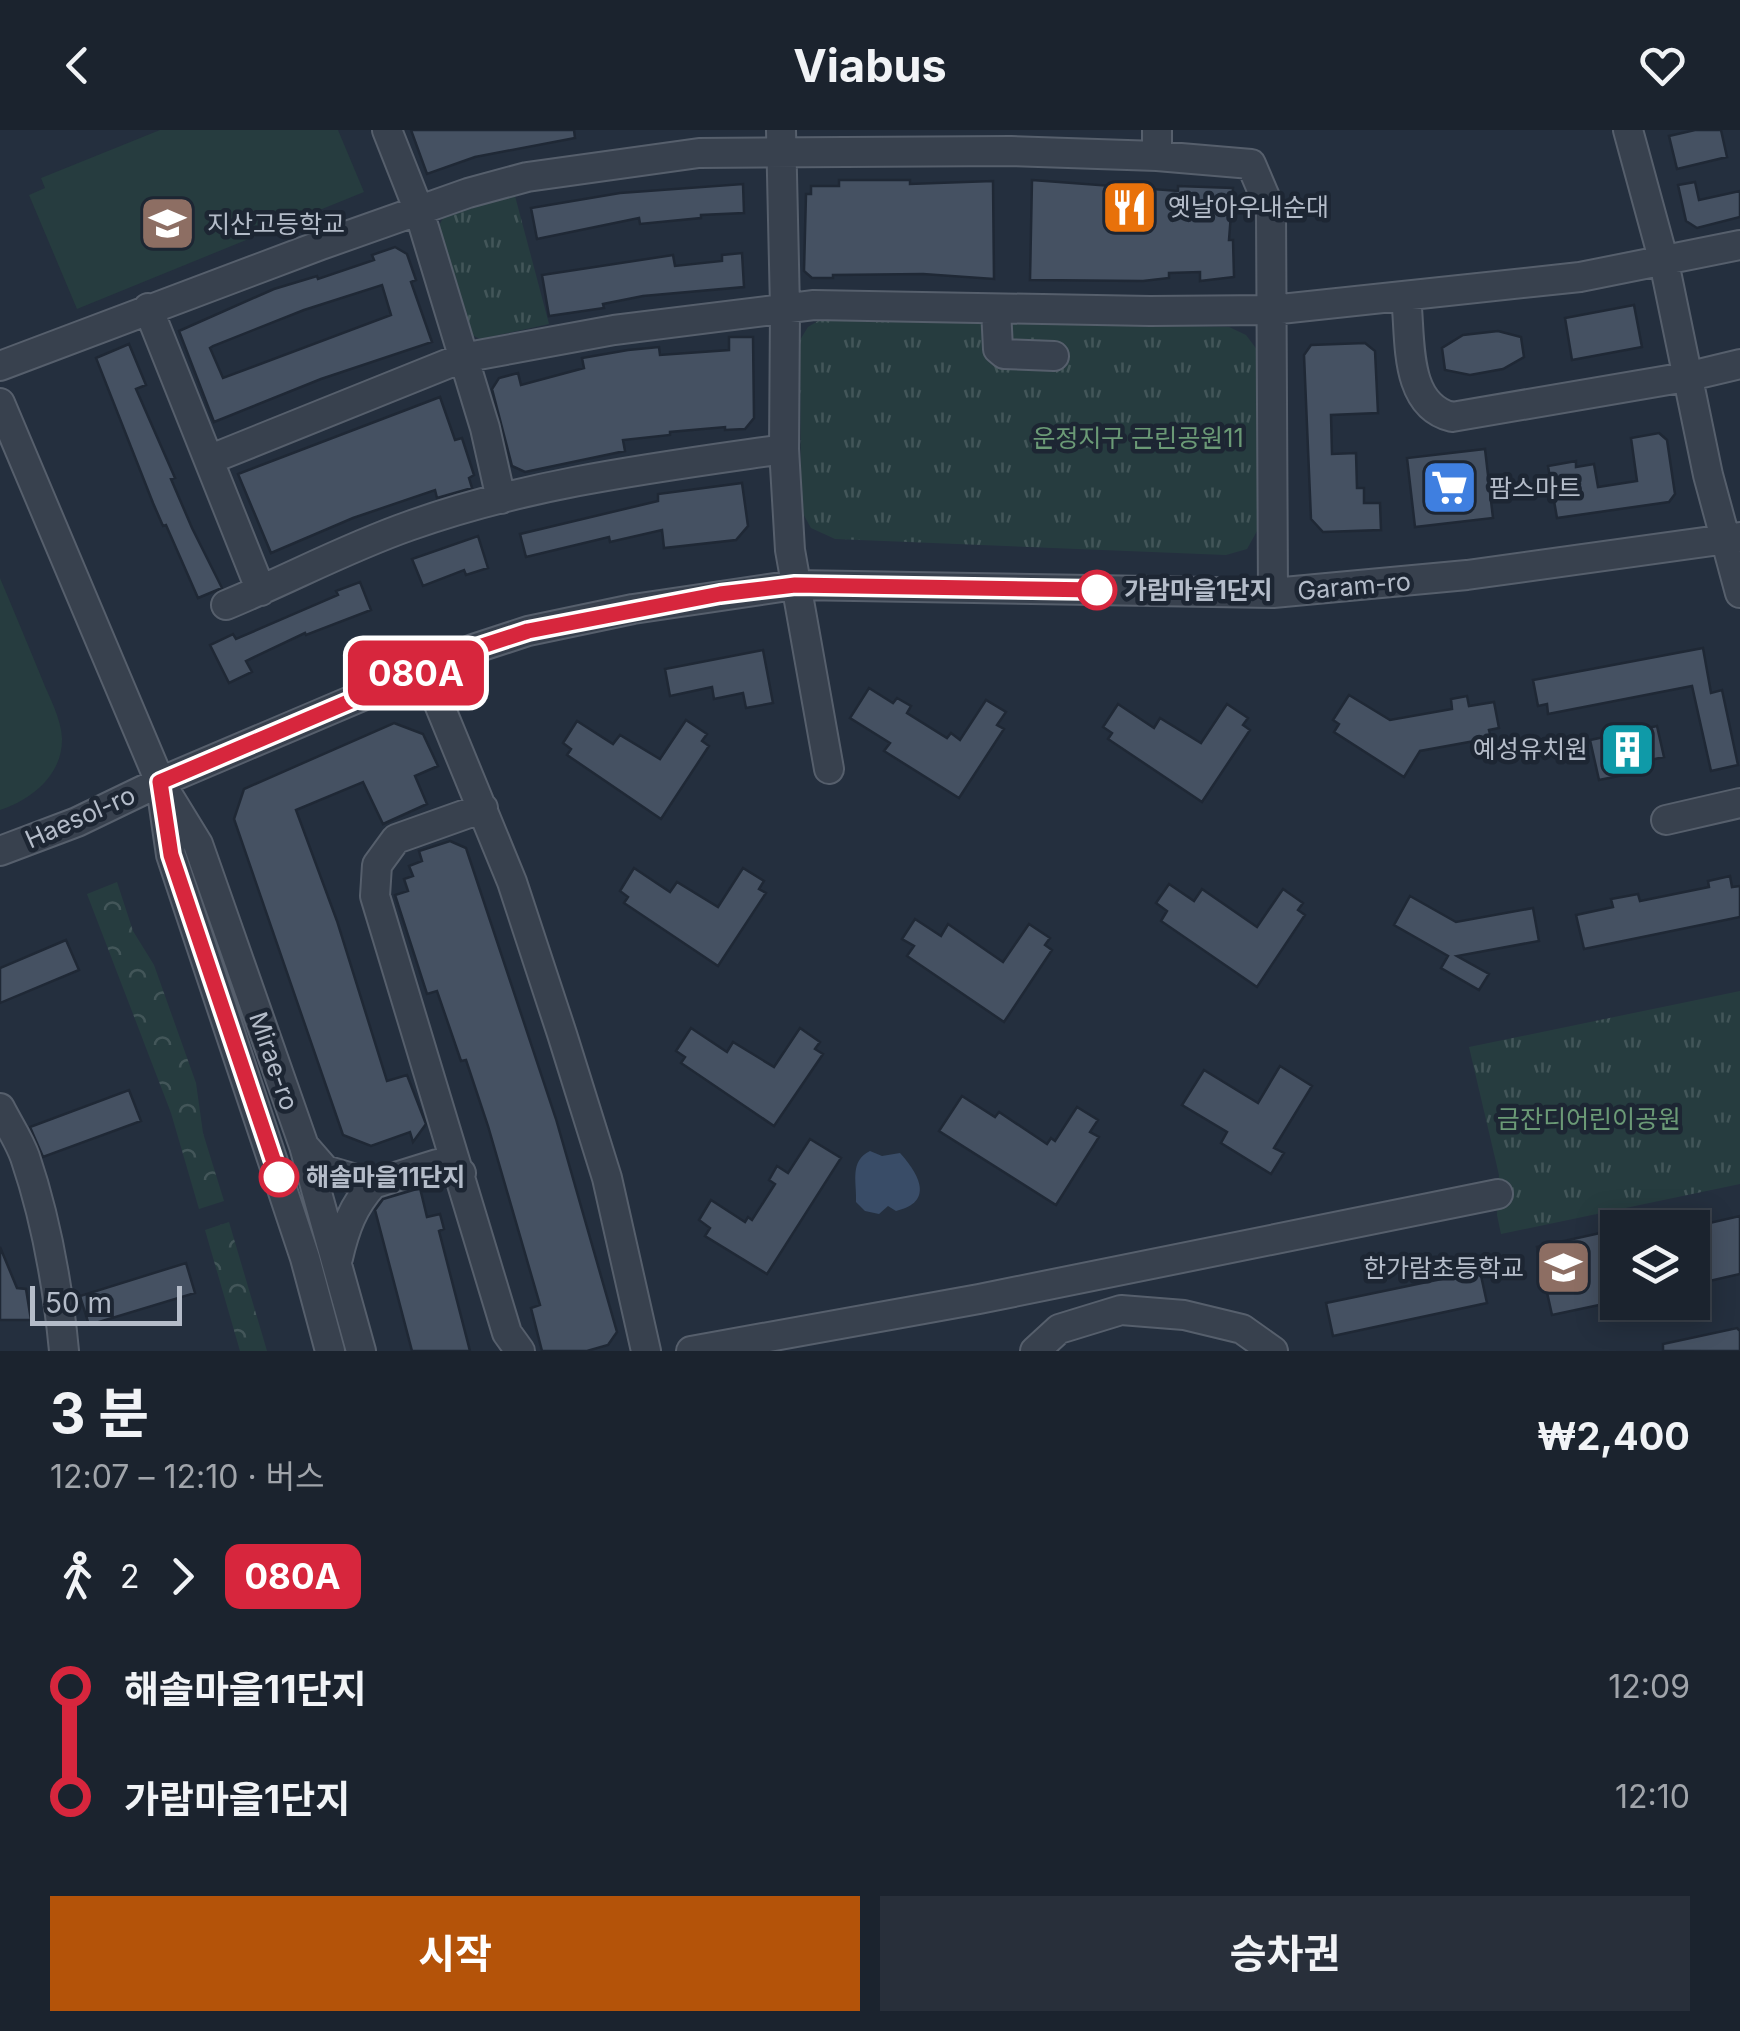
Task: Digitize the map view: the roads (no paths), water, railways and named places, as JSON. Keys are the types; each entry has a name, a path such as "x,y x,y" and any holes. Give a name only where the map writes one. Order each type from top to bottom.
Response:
{"street":[{"path":"387,130 419,212 486,428 501,499"},
{"path":"1628,130 1664,262 1708,476 1734,539 1740,594"},
{"path":"0,366 148,308 468,193 698,141 868,141 1011,150 1157,143 1252,164 1271,212 1273,594"},
{"path":"781,141 784,449 790,550 829,769"},
{"path":"211,460 462,358 614,330 785,309 862,305 1271,310 1580,277 1740,245"},
{"path":"1406,297 1416,384 1423,400 1440,414 1452,417 1686,377 1740,364"},
{"path":"148,308 261,590"},
{"path":"996,309 998,350 1004,354 1054,356"},
{"name":"Mirae-ro","path":"0,403 160,782 198,844 304,1146 361,1351"},
{"path":"226,605 411,525 501,499 589,480 784,449"},
{"name":"Garam-ro","path":"160,782 473,649 528,631 720,594 795,585 1273,594 1466,575 1734,539"},
{"path":"425,670 512,882 607,1178 646,1351"},
{"name":"Mirae-ro","path":"160,782 171,855 305,1258 330,1351"},
{"name":"Haesol-ro","path":"0,852 77,822 160,782"},
{"path":"1666,820 1740,803"},
{"path":"484,808 396,839 382,855 375,877 378,906 449,1159 506,1333 520,1351"},
{"path":"0,1108 24,1153 40,1210 64,1351"},
{"path":"304,1146 325,1170 373,1184"},
{"path":"338,1259 344,1230 357,1202 373,1184 449,1159"},
{"path":"691,1351 998,1295 1498,1194"},
{"path":"1035,1351 1059,1330 1121,1310 1184,1315 1242,1330 1274,1351"}],"water":[{"path":"870,1151 882,1156 900,1153 920,1187 916,1201 896,1211 888,1206 879,1214 865,1211 856,1202 857,1166"}],"place":[{"name":"옛날아우내순대","path":"1129,207"},
{"name":"지산고등학교","path":"168,224"},
{"name":"팜스마트","path":"1450,488"},
{"name":"가람마을1단지","path":"1097,590"},
{"name":"예성유치원","path":"1627,749"},
{"name":"해솔마을11단지","path":"279,1177"},
{"name":"한가람초등학교","path":"1563,1268"}],"park label":[{"name":"운정지구 근린공원11","path":"1138,438"},
{"name":"금잔디어린이공원","path":"1589,1119"}]}
